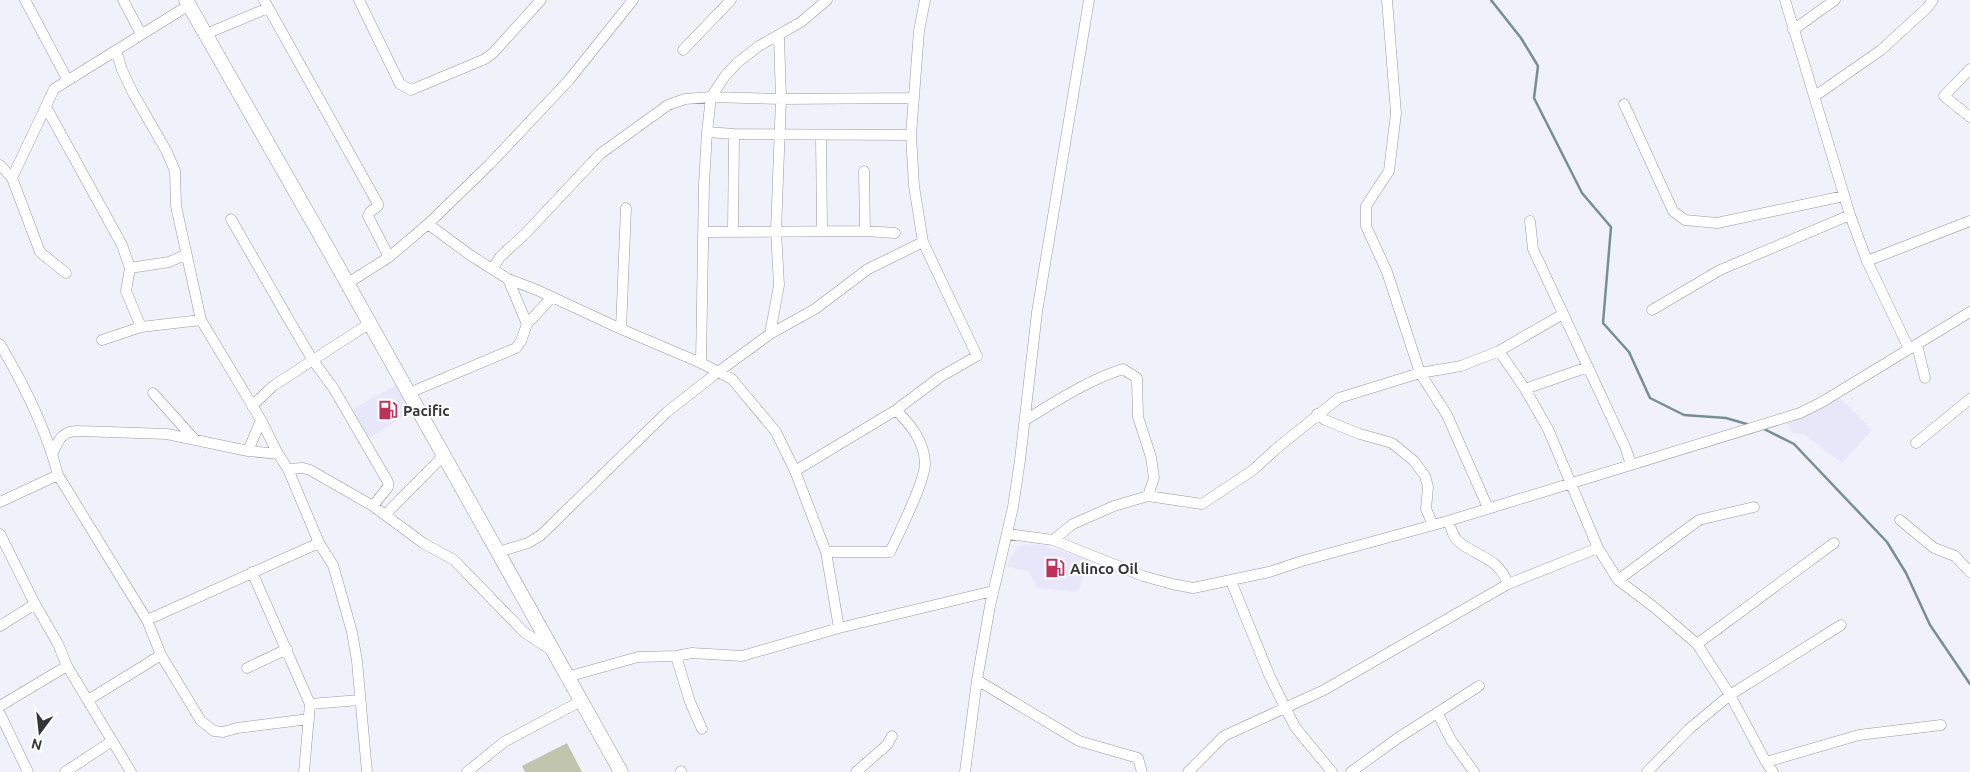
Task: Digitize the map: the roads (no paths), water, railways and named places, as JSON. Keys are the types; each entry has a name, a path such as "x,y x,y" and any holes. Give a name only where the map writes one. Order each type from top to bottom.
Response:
{"main road":[{"path":"188,2 621,772"}],"street":[{"path":"25,0 67,79"},
{"path":"123,0 141,34"},
{"path":"359,0 400,84 410,90 485,59 493,53 541,0"},
{"path":"348,284 389,257 428,224 490,164 568,80 633,0"},
{"path":"683,50 732,0"},
{"path":"795,471 896,410 940,377 978,356 923,242 914,186 911,135 919,31 925,0"},
{"path":"965,772 977,680 993,591 1008,534 1019,469 1037,312 1089,1 1078,0"},
{"path":"1387,0 1396,113 1389,171 1366,206 1366,226 1387,272 1420,374 1447,415 1488,508"},
{"path":"1785,0 1844,196 1867,262 1913,347 1925,378"},
{"path":"1793,30 1835,0"},
{"path":"1815,96 1881,50 1928,8 1933,0"},
{"path":"12,178 46,107 51,92 67,79 116,50 188,2"},
{"path":"702,363 707,132 711,97 738,62 759,46 801,22 821,2"},
{"path":"206,34 266,4 378,204 368,216 389,257"},
{"path":"770,334 779,285 776,231 781,99 779,36"},
{"path":"116,50 122,70 133,93 167,152 175,171 176,206 185,255 201,320 288,469 319,543 333,566 352,632 367,772"},
{"path":"1970,69 1944,96 1970,117"},
{"path":"493,268 505,251 526,233 600,154 668,105 685,99 711,97 781,99 914,98"},
{"path":"1624,104 1673,211 1685,220 1717,223 1844,196"},
{"path":"46,107 122,245 130,268 126,291 141,327"},
{"path":"707,132 734,134 911,135"},
{"path":"733,232 734,134"},
{"path":"821,135 822,231"},
{"path":"0,165 12,178 40,252 66,273"},
{"path":"864,171 865,230"},
{"path":"621,329 626,208"},
{"path":"1652,310 1720,270 1850,215"},
{"path":"230,219 312,359 334,389 388,482 388,487 373,506"},
{"path":"1530,220 1533,249 1626,449 1631,465"},
{"path":"1867,262 1970,221"},
{"path":"428,224 470,255 508,279 702,363 732,379 776,432 795,471 826,552 839,628"},
{"path":"704,232 865,230 895,233"},
{"path":"498,552 528,543 542,535 667,412 770,334 815,309 868,268 923,242"},
{"path":"130,268 169,262 185,255"},
{"path":"508,279 527,324"},
{"path":"409,393 516,348 521,341 527,324 552,297"},
{"path":"1008,534 1053,540 1143,576 1193,588 1270,572 1302,561 1448,521 1800,413 1822,402 1970,312"},
{"path":"1053,540 1073,524 1114,506 1148,496 1202,504 1253,470 1317,414 1339,398 1420,374 1461,366 1498,351 1563,314"},
{"path":"102,340 141,327 201,320"},
{"path":"252,406 273,386 370,323"},
{"path":"0,344 21,380 53,453 58,475 147,620 161,655 201,721 214,731 222,732 237,728 309,719"},
{"path":"1498,351 1525,389 1548,429 1598,548 1618,580 1654,606 1697,644 1730,695 1773,772"},
{"path":"1525,389 1588,367"},
{"path":"1025,420 1107,374 1123,370 1137,378 1138,418 1151,457 1154,478 1148,496"},
{"path":"153,393 195,440"},
{"path":"1916,442 1970,399"},
{"path":"826,552 890,552 912,502 925,464 920,441 910,423 896,410"},
{"path":"1317,414 1325,420 1360,434 1392,443 1414,462 1426,476 1428,487 1426,509 1433,525"},
{"path":"248,450 261,420"},
{"path":"53,453 60,438 74,430 167,434 278,454"},
{"path":"386,514 444,455"},
{"path":"288,469 303,468 310,470 386,514 423,543 454,560 524,632 551,650"},
{"path":"0,502 58,475"},
{"path":"1618,580 1699,520 1754,507"},
{"path":"1900,520 1934,548 1954,556 1970,572"},
{"path":"1448,521 1457,541 1483,556 1503,571 1508,584"},
{"path":"0,534 35,604 58,644 67,666 131,772"},
{"path":"147,620 319,543"},
{"path":"1697,644 1834,543"},
{"path":"1190,772 1224,736 1332,685 1508,584 1598,548"},
{"path":"252,572 310,704 304,772"},
{"path":"1230,581 1270,677 1295,727 1332,772"},
{"path":"567,677 638,657 676,656 692,653 742,656 839,628 993,591"},
{"path":"0,626 35,604"},
{"path":"1647,772 1690,729 1730,695 1841,625"},
{"path":"247,668 287,650"},
{"path":"88,700 161,655"},
{"path":"676,656 690,702 702,730"},
{"path":"0,706 67,666"},
{"path":"977,680 1079,741 1138,758 1142,772"},
{"path":"1351,772 1398,738 1479,686"},
{"path":"310,704 360,700"},
{"path":"468,772 504,742 580,701"},
{"path":"0,714 28,772"},
{"path":"1438,714 1450,740 1474,772"},
{"path":"1766,762 1859,735 1941,725"},
{"path":"856,772 887,745 892,736"},
{"path":"65,772 79,768 112,741"}],"waterway":[{"path":"1491,0 1521,38 1538,66 1534,98 1582,193 1611,227 1603,323 1629,352 1650,398 1684,415 1726,418 1750,425"},
{"path":"1762,428 1794,444 1887,542 1906,573 1930,625 1970,684"}],"place":[{"name":"Pacific","path":"388,410"},
{"name":"Alinco Oil","path":"1055,568"}]}
